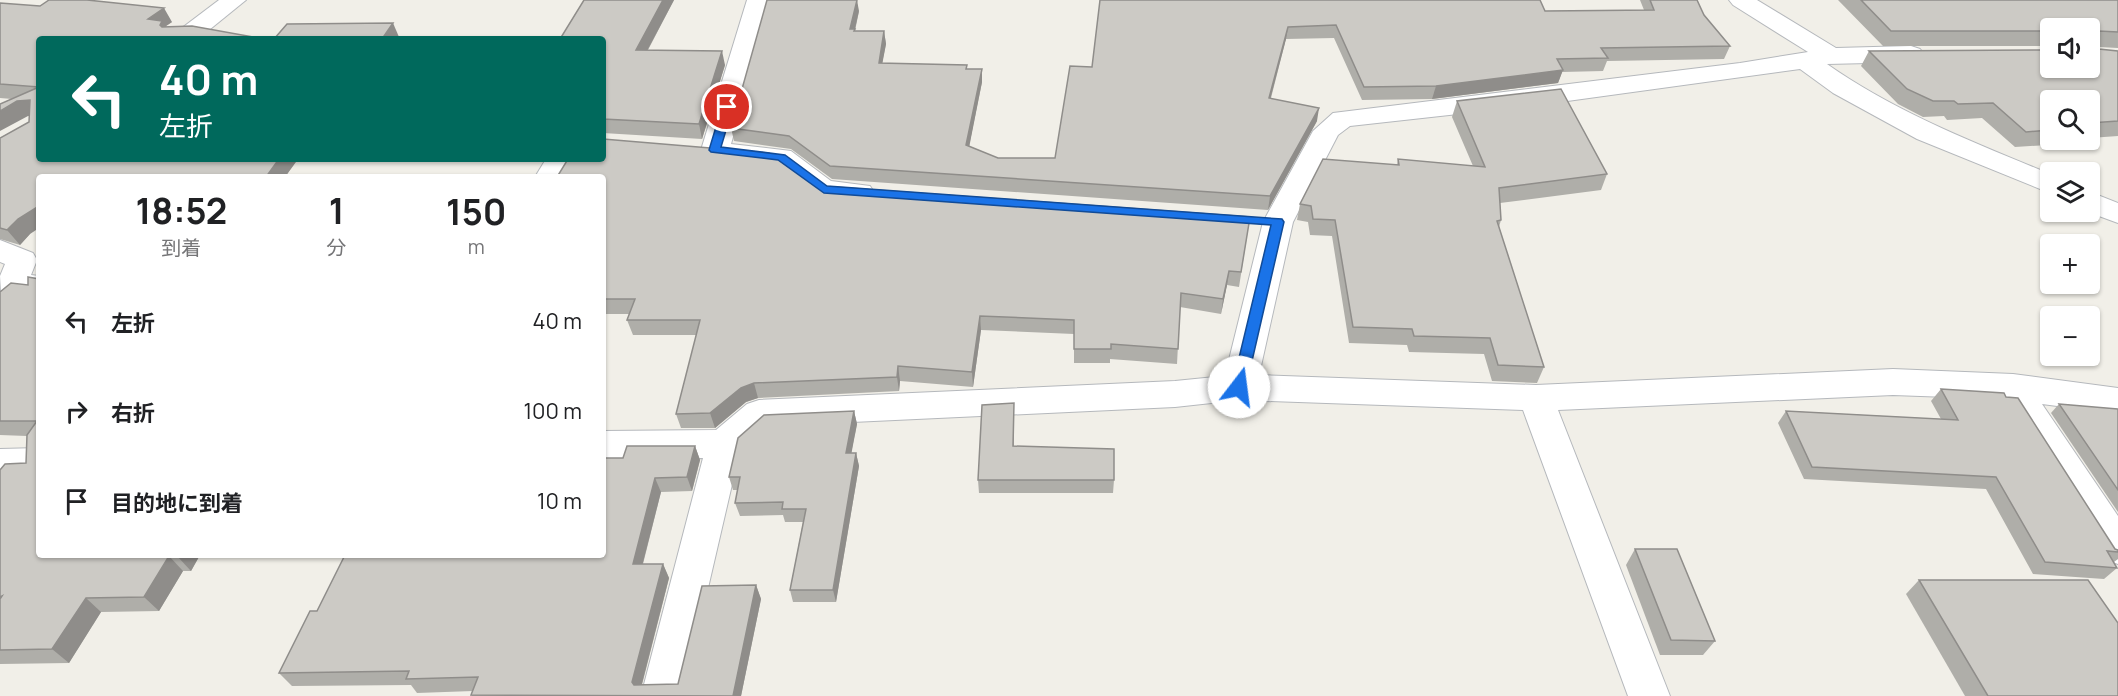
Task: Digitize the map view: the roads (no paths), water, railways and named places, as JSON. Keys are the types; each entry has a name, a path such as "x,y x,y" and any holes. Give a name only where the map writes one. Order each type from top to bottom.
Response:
{"street":[{"path":"187,36 234,0"},
{"path":"759,0 704,149 781,157 824,189 882,193"},
{"path":"1741,0 1831,56"},
{"path":"1239,387 1266,221 1327,131 1342,119 1531,98 1740,71 1831,56 1940,54"},
{"path":"1804,60 1842,87 1927,133 2040,180"},
{"path":"2100,206 2118,214"},
{"path":"0,250 22,260 12,284 36,287"},
{"path":"662,696 724,444 759,413 1175,394 1239,387 1536,398 1893,381 2013,387 2118,401"},
{"path":"2013,387 2118,548"},
{"path":"1536,398 1649,696"},
{"path":"606,445 724,444"}]}
